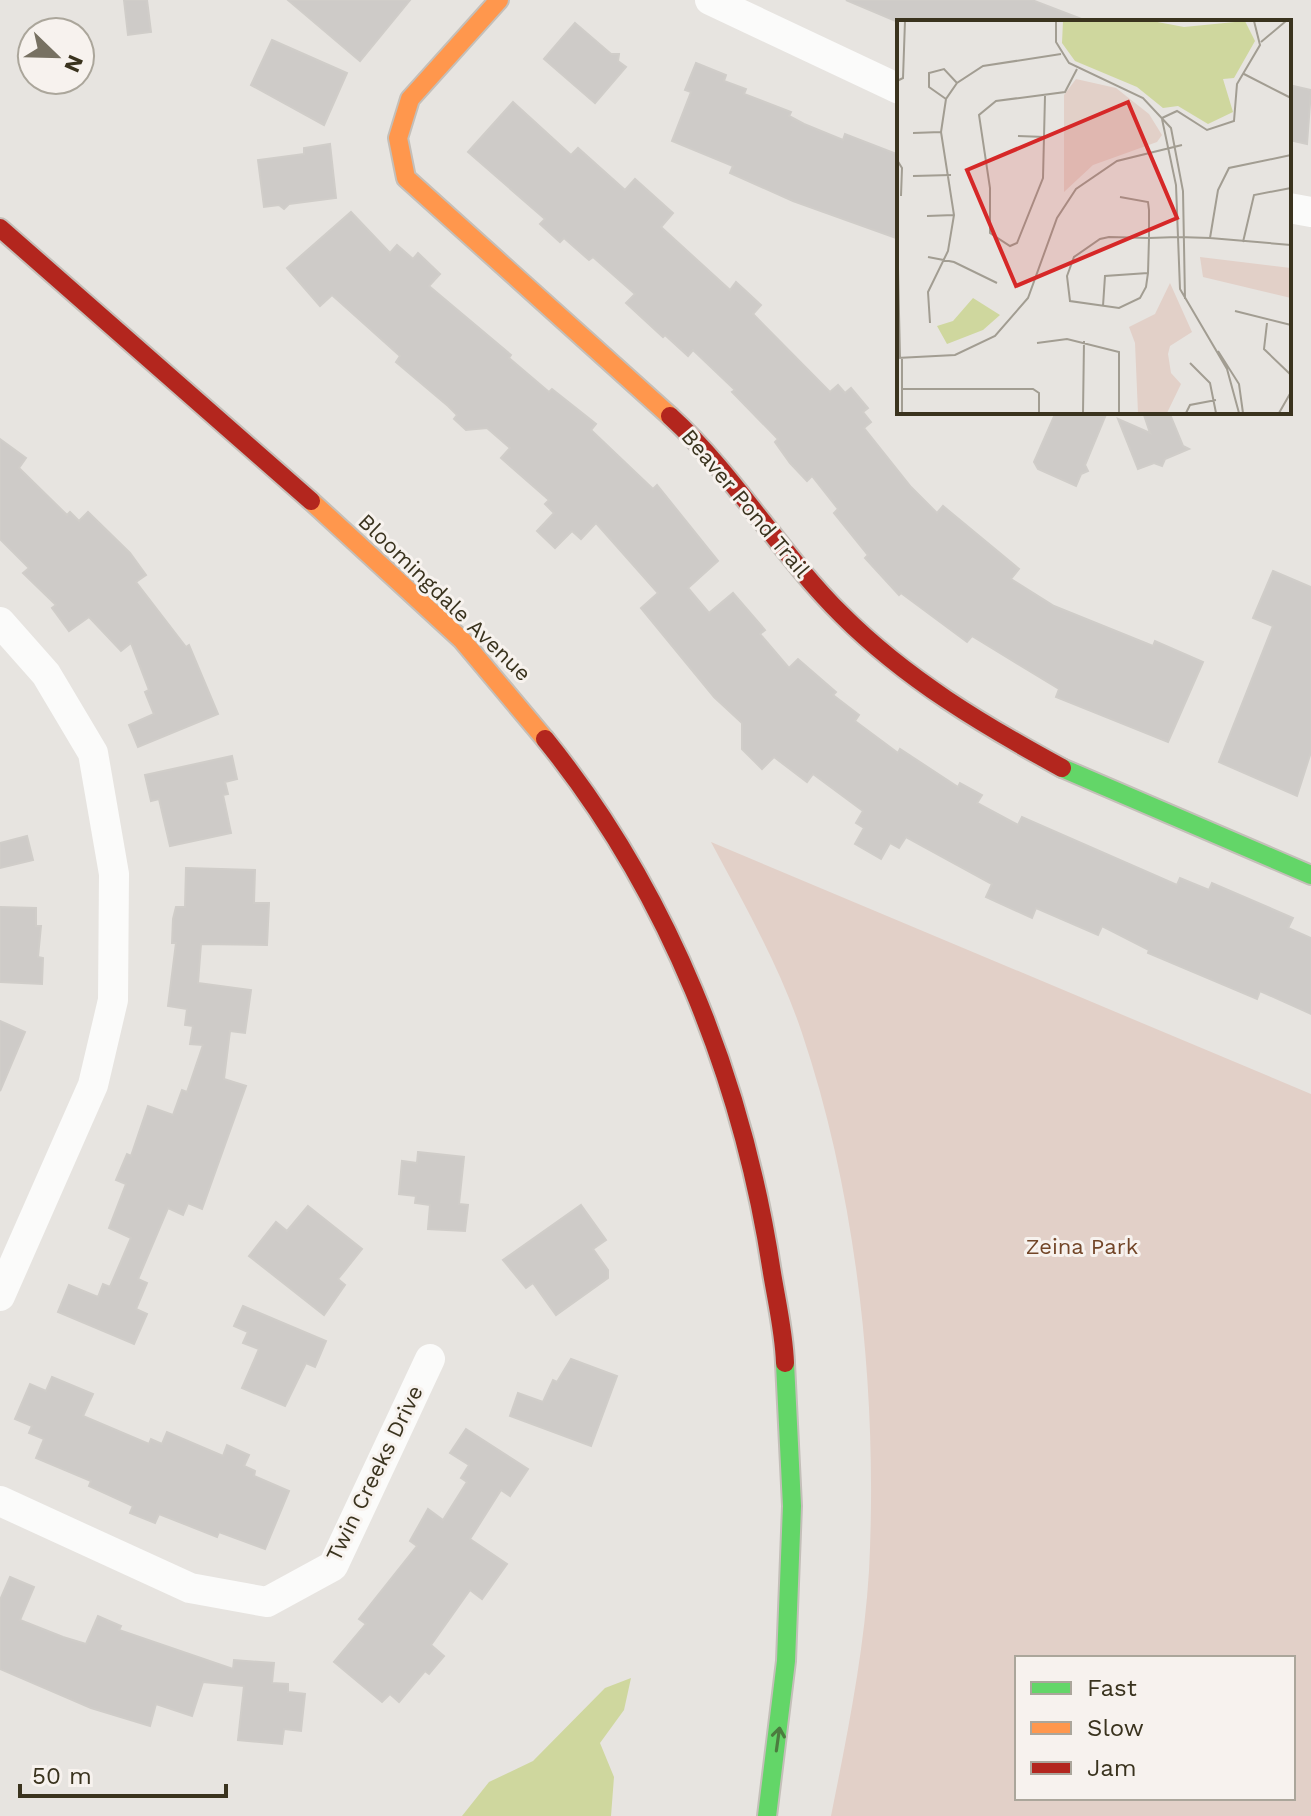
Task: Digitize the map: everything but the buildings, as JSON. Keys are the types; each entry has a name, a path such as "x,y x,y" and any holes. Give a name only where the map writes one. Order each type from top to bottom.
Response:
{"street":[{"name":"Beaver Pond Trail","path":"499,0 410,99 400,117 396,138 398,159 406,178 679,424 841,614 870,643 931,692 992,733 1049,763 1311,875"},
{"path":"710,0 897,88"},
{"path":"1291,208 1311,212"},
{"name":"Bloomingdale Avenue","path":"0,228 344,531 476,655 554,747 633,866 687,972 724,1063 763,1201 780,1294 788,1371 793,1480 787,1664 767,1816"},
{"path":"0,622 46,674 93,753 114,874 113,1000 93,1085 0,1296"},
{"name":"Twin Creeks Drive","path":"0,1501 190,1588 267,1602 333,1566 430,1359"},
{"name":"Bloomingdale Avenue","path":"759,1717 789,1569"}],"green space":[{"name":"Zeina Park","path":"711,842 1311,1094 1311,1816 831,1816 849,1725 867,1602 871,1504 867,1368 850,1230 821,1097 793,1008"}],"shaded area":[{"path":"631,1678 624,1710 600,1743 614,1777 611,1816 462,1816 489,1782 533,1761 605,1688"}],"traffic: fast":[{"path":"1062,768 1311,875"},
{"path":"767,1816 786,1661 792,1506 785,1363"}],"traffic: slow":[{"path":"499,0 410,99 398,138 406,178 670,416"},
{"path":"311,501 462,640 545,739"}],"traffic: jam":[{"path":"0,228 311,501"},
{"path":"670,416 716,463 819,591 867,638 946,699 1062,768"},
{"path":"545,739 589,798 628,859 694,991 742,1130 759,1201 785,1363"}]}
